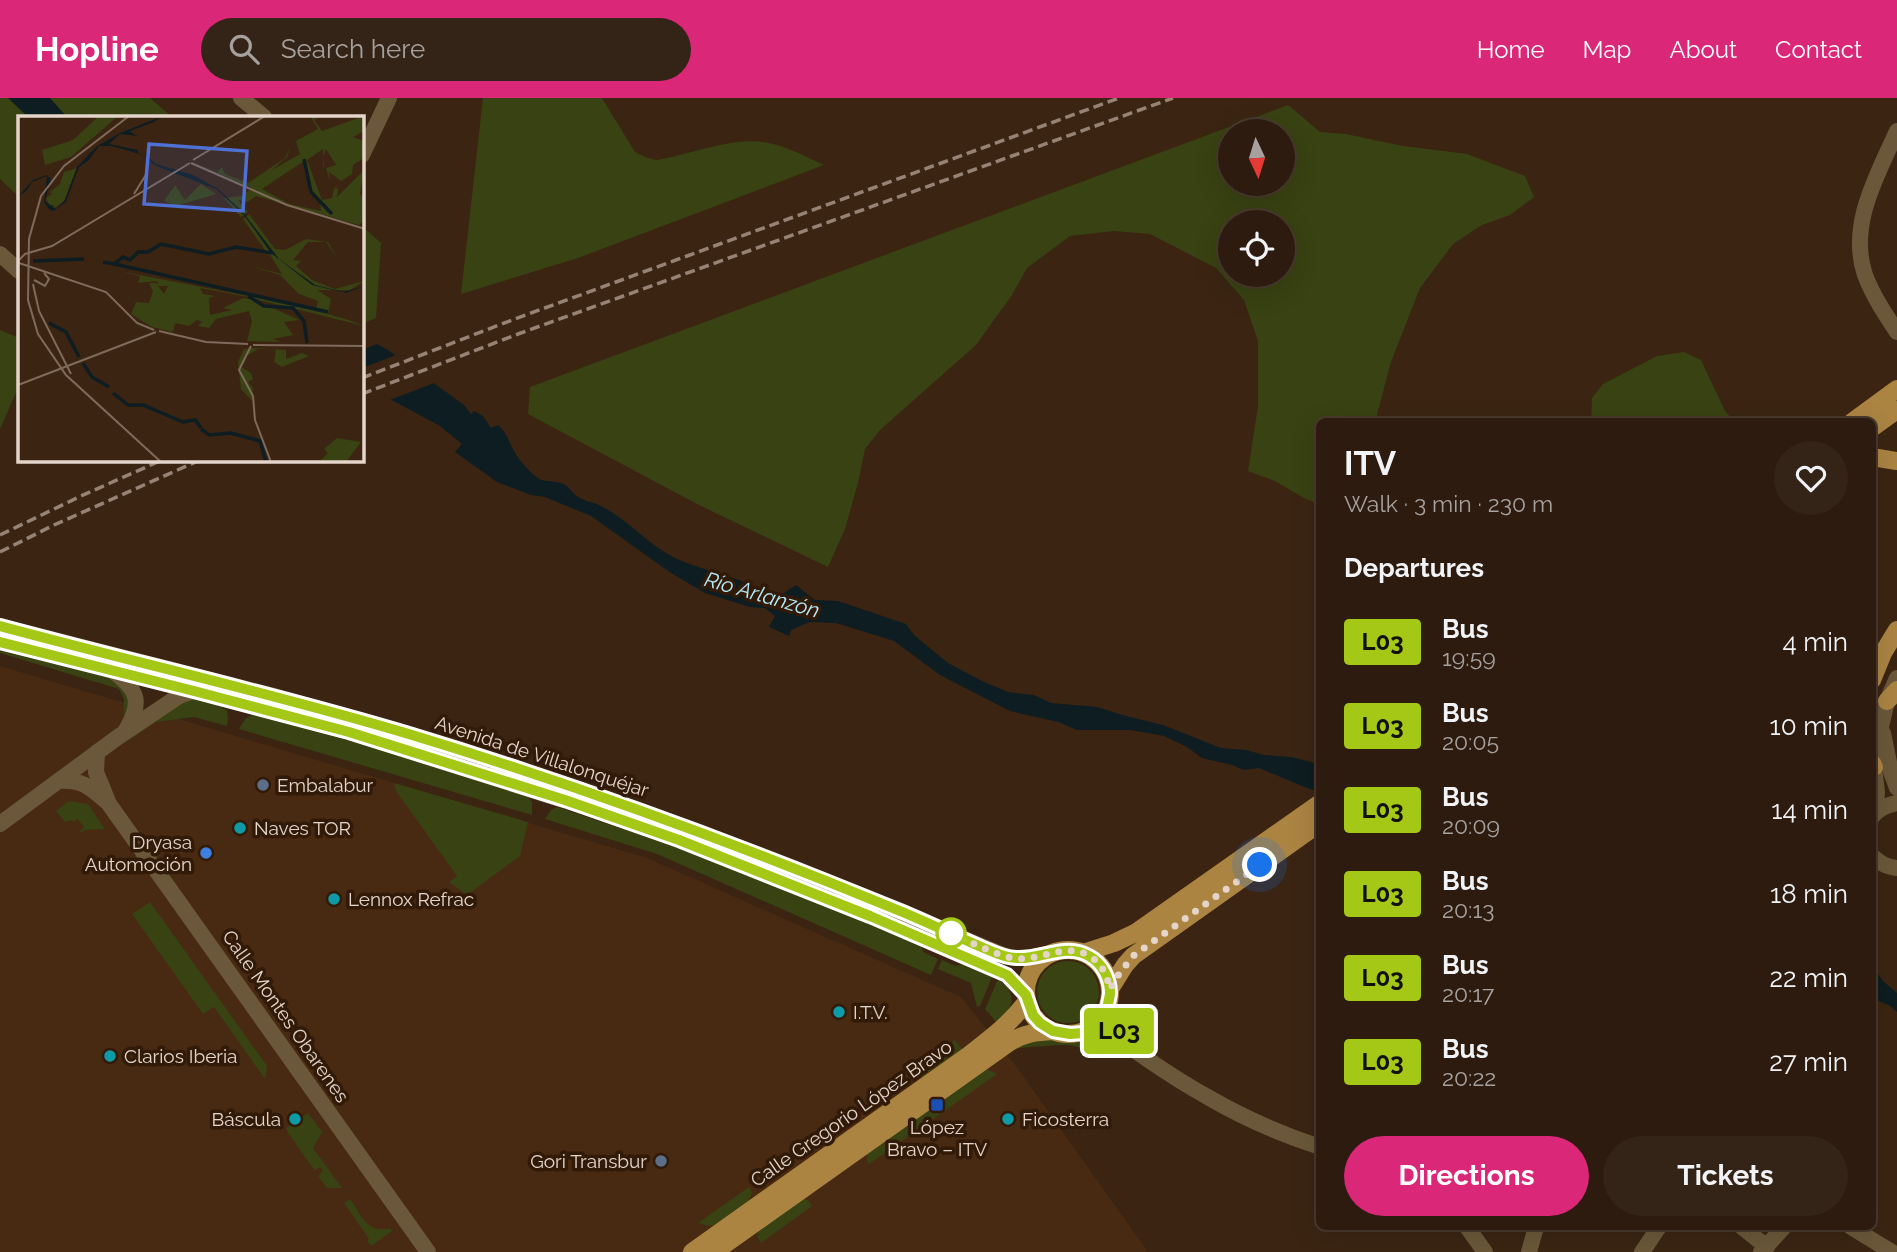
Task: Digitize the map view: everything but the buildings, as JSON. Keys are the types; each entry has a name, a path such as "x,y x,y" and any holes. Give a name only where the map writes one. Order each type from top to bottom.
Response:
{"main road":[{"path":"1857,418 1897,389"},
{"path":"1876,425 1897,410"},
{"path":"1876,458 1897,461"},
{"path":"1876,670 1897,630"},
{"path":"1083,953 1135,933 1316,806"},
{"path":"1109,997 1108,980 1100,965 1089,956 1074,950 1057,951 1036,964 1028,980 1026,998 1033,1015 1053,1031 1079,1032 1094,1025 1105,1012 1119,974 1133,956 1316,826"},
{"name":"Calle Gregorio López Bravo","path":"692,1252 970,1055 1007,1025 1026,998"},
{"name":"Calle Gregorio López Bravo","path":"714,1252 1010,1042 1021,1035 1053,1031"}],"street":[{"path":"241,98 263,116"},
{"path":"364,151 389,98"},
{"path":"1897,131 1873,184 1861,222 1860,236 1868,282 1897,332"},
{"path":"0,254 18,270"},
{"name":"Avenida de Villalonquéjar","path":"0,626 350,717 552,780 683,825 1005,956 1025,958 1057,951"},
{"name":"Avenida de Villalonquéjar","path":"0,642 194,691 400,748 584,807 679,840 999,971 1012,979 1026,998"},
{"path":"113,670 125,681 135,698 134,715 124,732"},
{"path":"1876,751 1897,678"},
{"path":"0,824 124,732 179,696 194,691"},
{"path":"1881,727 1897,788"},
{"name":"Calle Montes Obarenes","path":"97,752 96,772 109,804 428,1252"},
{"name":"Calle Montes Obarenes","path":"58,781 74,780 84,784 109,804"},
{"path":"1876,814 1888,805 1897,803"},
{"path":"1876,860 1897,868"},
{"path":"1109,997 1115,1024 1127,1044"},
{"path":"1079,1032 1096,1032 1127,1044 1208,1097 1248,1118 1316,1145"},
{"path":"1469,1230 1485,1252"},
{"path":"1529,1252 1535,1230"},
{"path":"1642,1252 1656,1230"},
{"path":"1745,1230 1764,1250 1781,1230"},
{"path":"1856,1230 1892,1252"}],"shaded area":[{"path":"0,666 647,858 961,997 1016,1066 1148,1252 0,1252"}],"green space":[{"path":"0,98 150,98 171,116 18,116 18,196 0,179"},
{"path":"483,98 602,98 635,152 656,160 724,144 751,141 779,146 824,165 578,258 461,294"},
{"path":"1288,105 1320,132 1467,154 1525,176 1534,197 1510,215 1482,225 1453,244 1420,288 1391,362 1376,418 1316,418 1316,503 1275,481 1248,471 1258,406 1258,341 1244,300 1233,287 1295,287 1295,210 1218,210 1218,270 1150,234 1114,231 1070,236 1027,268 1012,295 976,345 880,430 865,449 845,529 828,567 697,504 528,414 530,387 1218,131 1218,196 1295,196 1295,119 1250,119"},
{"path":"364,228 381,243 376,318 364,323"},
{"path":"0,330 18,338 18,388 0,429"},
{"path":"1684,352 1701,360 1725,411 1731,418 1591,418 1592,398 1603,384 1657,356"},
{"path":"0,649 112,677 130,696 124,722 124,699 119,689 0,653"},
{"path":"193,698 217,704 227,711 227,726 194,717 156,722 129,740 126,739 182,701"},
{"path":"260,715 449,770 528,797 532,802 532,815 239,729 246,718"},
{"path":"394,783 528,822 520,856 467,895 449,882 457,876 396,791"},
{"path":"69,801 88,804 105,829 85,830 81,833 84,827 78,819 65,822 56,811"},
{"path":"557,807 670,845 920,943 923,952 938,959 931,975 657,854 545,819 551,810"},
{"path":"150,902 267,1066 265,1079 214,1007 203,1014 132,914"},
{"path":"942,960 955,966 962,964 992,977 980,1006 977,1007 971,983 938,969"},
{"path":"1068,961 1080,963 1090,970 1097,980 1097,1004 1090,1014 1080,1021 1068,1023 1056,1021 1046,1014 1039,1004 1037,992 1039,980 1046,970 1056,963"},
{"path":"999,977 1009,989 1012,1000 1011,1006 998,1024 985,1009"},
{"path":"1052,1039 1069,1042 1099,1039 1119,1047 1112,1052 1098,1053 1065,1045 1016,1046 1024,1042"},
{"path":"955,1040 962,1049 921,1078 920,1065"},
{"path":"987,1069 997,1074 869,1164 867,1154"},
{"path":"308,1113 322,1132 313,1148 342,1188 327,1188 318,1176 323,1171 320,1167 315,1171 288,1133 286,1128"},
{"path":"749,1187 752,1193 749,1201 717,1224 709,1226 698,1223"},
{"path":"350,1199 370,1226 390,1228 392,1231 371,1246 344,1203"},
{"path":"804,1199 812,1206 761,1243 758,1230"}],"water":[{"path":"8,98 50,98 66,116 27,116"},
{"name":"Río Arlanzón","path":"377,344 388,350 464,405 471,414 474,411 483,416 491,428 498,425 517,456 535,476 541,480 563,484 580,498 610,511 658,547 691,565 781,595 796,585 815,600 838,601 906,624 914,635 948,663 1008,692 1034,695 1051,703 1097,707 1163,725 1221,748 1291,757 1316,763 1316,791 1259,768 1244,770 1202,758 1164,736 1131,730 1077,730 1058,722 1010,711 940,675 894,641 836,623 810,622 791,630 789,636 769,627 775,616 765,608 750,607 705,593 671,573 591,516 545,497 531,495 497,482 455,452 462,444 440,426 364,385 364,349"},
{"path":"1876,971 1897,993 1897,1012 1889,1005 1876,1000"}],"pier":[{"path":"399,354 437,382 387,401 364,389 364,367"}],"railway":[{"path":"364,377 512,320 1119,98"},
{"path":"364,393 518,334 1173,98"},
{"path":"0,535 158,462"},
{"path":"0,552 196,462"}],"bus line":[{"name":"L03","path":"0,626 350,717 552,780 683,825 791,867 920,919 993,952 1014,958 1057,951 1074,950 1083,953 1095,960 1105,972 1110,989 1108,1004 1115,1024 1127,1044 1096,1032 1070,1034 1046,1028 1033,1015 1026,995 1007,975 870,916 679,840 565,800 349,732 0,642"}],"place":[{"name":"Embalabur","path":"263,785"},
{"name":"Naves TOR","path":"240,828"},
{"name":"Dryasa Automoción","path":"206,853"},
{"name":"Lennox Refrac","path":"334,899"},
{"name":"I.T.V.","path":"839,1012"},
{"name":"Clarios Iberia","path":"110,1056"},
{"name":"López Bravo – ITV","path":"937,1105"},
{"name":"Báscula","path":"295,1119"},
{"name":"Ficosterra","path":"1008,1119"},
{"name":"Gori Transbur","path":"661,1161"}],"route":[{"path":"951,933 993,952 1014,958 1057,951 1074,950 1083,953 1100,965 1110,989 1133,956 1260,865"}]}
